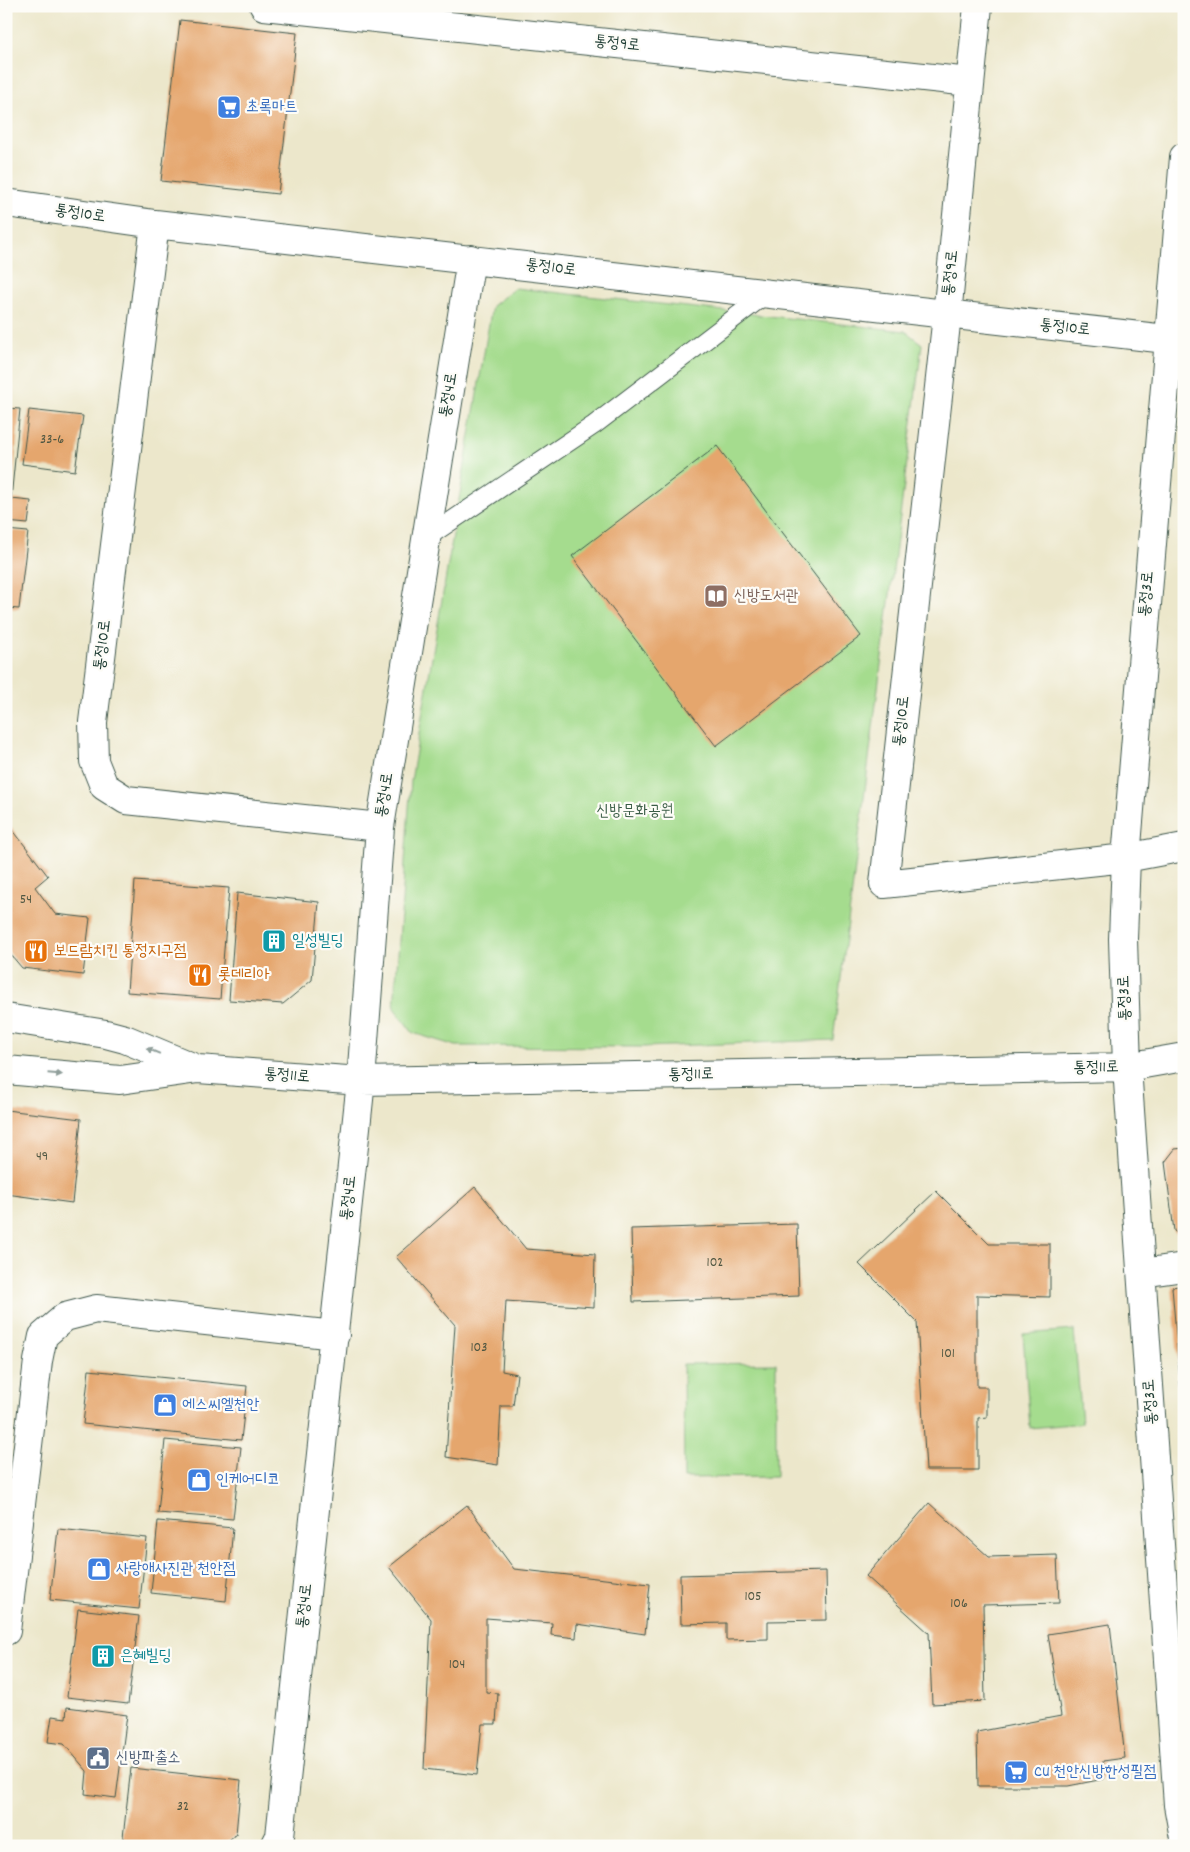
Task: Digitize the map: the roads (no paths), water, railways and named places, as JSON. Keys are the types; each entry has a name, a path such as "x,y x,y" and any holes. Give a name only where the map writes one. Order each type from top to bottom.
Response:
{"street":[{"name":"통정9로","path":"264,6 970,82"},
{"name":"통정9로","path":"947,315 978,6"},
{"name":"통정3로","path":"1184,157 1176,340 1126,858 1123,939 1127,1067 1184,1838"},
{"name":"통정10로","path":"6,203 155,224 1176,340"},
{"name":"통정10로","path":"155,224 93,722 94,761 104,786 126,800 380,827"},
{"name":"통정4로","path":"276,1846 280,1836 361,1081 380,827 471,259"},
{"name":"통정10로","path":"947,315 884,884 1126,858"},
{"path":"1126,858 1184,847"},
{"path":"6,1018 106,1034 125,1039 198,1069"},
{"name":"통정11로","path":"198,1069 361,1081 1127,1067 1184,1057"},
{"path":"6,1070 120,1080 198,1069"},
{"path":"1142,1273 1184,1267"},
{"path":"6,1631 38,1361 43,1336 65,1317 96,1309 335,1335"}],"lane":[{"path":"426,538 594,425 766,294"}],"place":[{"name":"초록마트","path":"229,107"},
{"name":"신방도서관","path":"716,596"},
{"name":"일성빌딩","path":"274,941"},
{"name":"보드람치킨 통정지구점","path":"36,951"},
{"name":"롯데리아","path":"200,975"},
{"name":"에스씨엘천안","path":"165,1405"},
{"name":"인케어디코","path":"199,1480"},
{"name":"사랑애사진관 천안점","path":"99,1569"},
{"name":"은혜빌딩","path":"103,1656"},
{"name":"신방파출소","path":"98,1758"},
{"name":"CU 천안신방한성필점","path":"1016,1772"}],"park label":[{"name":"신방문화공원","path":"635,811"}]}
